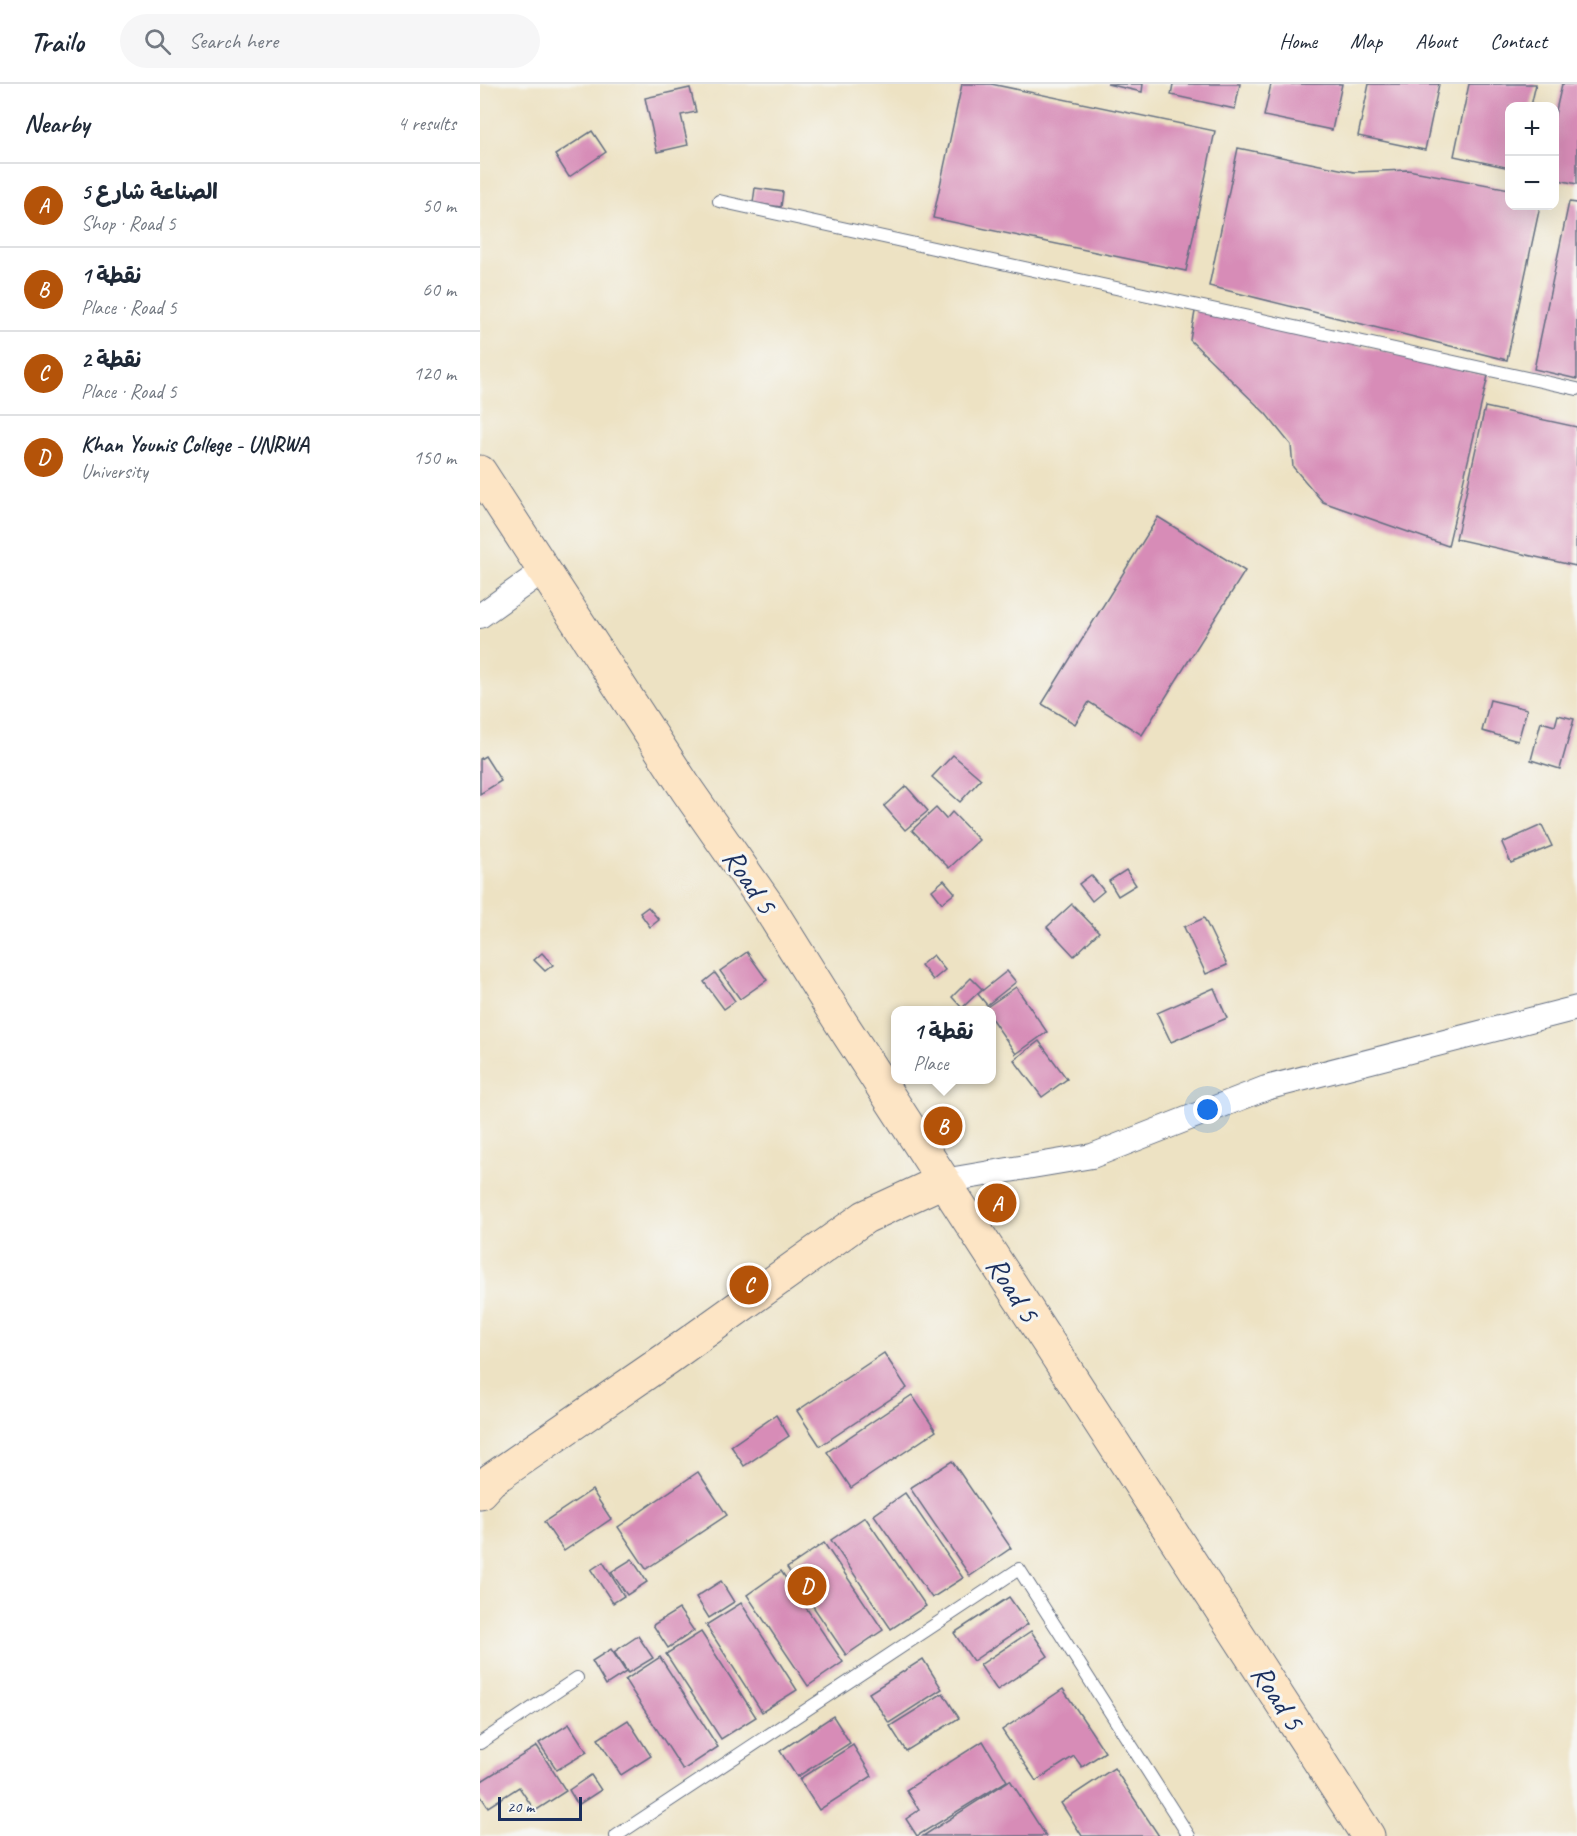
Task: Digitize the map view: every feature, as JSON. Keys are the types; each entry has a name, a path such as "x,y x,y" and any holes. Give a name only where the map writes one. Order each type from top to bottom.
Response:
{"main road":[{"name":"Road 5","path":"480,472 687,790 768,906 1368,1836"},
{"path":"480,1492 490,1480 668,1358 865,1217 943,1180"}],"street":[{"path":"480,616 544,570"},
{"path":"943,1180 1092,1156 1266,1088 1577,1008"}],"lane":[{"path":"719,201 1577,389"},
{"path":"616,1836 1019,1569 1189,1836"},
{"path":"480,1743 578,1678"}],"building":[{"path":"962,84 991,84 1215,131 1186,271 933,218"},
{"path":"1107,84 1143,84 1142,92"},
{"path":"1173,84 1240,84 1235,109 1171,95"},
{"path":"1271,84 1342,84 1332,130 1264,116"},
{"path":"1369,84 1439,84 1425,150 1358,136"},
{"path":"1469,84 1536,84 1532,102 1505,102 1505,167 1454,156"},
{"path":"1562,84 1577,84 1577,184 1559,180 1558,102"},
{"path":"690,88 696,112 681,115 688,145 657,152 645,98"},
{"path":"592,131 606,152 569,177 555,155"},
{"path":"1238,148 1354,172 1408,170 1505,188 1505,210 1539,210 1507,360 1209,286"},
{"path":"755,188 783,192 781,207 753,203"},
{"path":"1569,202 1577,203 1577,379 1534,369"},
{"path":"1196,306 1488,376 1448,546 1323,502 1293,467 1291,445 1266,414 1190,340"},
{"path":"1485,407 1577,427 1576,566 1456,539"},
{"path":"1158,517 1245,571 1142,735 1089,702 1075,724 1042,704"},
{"path":"1490,700 1527,709 1518,741 1482,731"},
{"path":"1558,715 1574,719 1560,769 1531,760 1541,722 1555,726"},
{"path":"953,755 981,779 960,802 932,777"},
{"path":"485,756 501,781 480,794 480,759"},
{"path":"906,786 928,811 905,830 884,806"},
{"path":"936,808 946,819 952,812 979,840 949,868 912,830"},
{"path":"1542,825 1552,846 1511,863 1502,843"},
{"path":"1126,870 1136,885 1118,896 1109,881"},
{"path":"1091,875 1104,891 1092,901 1079,884"},
{"path":"944,880 955,893 942,903 932,890"},
{"path":"1072,904 1099,932 1074,956 1047,927"},
{"path":"648,907 659,920 650,927 640,913"},
{"path":"1204,918 1227,965 1206,974 1184,927"},
{"path":"747,952 767,980 740,999 720,971"},
{"path":"542,953 553,965 545,971 534,960"},
{"path":"933,955 945,970 933,980 921,965"},
{"path":"1007,971 1016,982 987,1005 978,994"},
{"path":"715,973 735,1001 724,1009 704,982"},
{"path":"971,978 982,989 964,1006 960,1006 952,997"},
{"path":"1016,987 1047,1032 1016,1054 996,1025 996,1006 988,1006"},
{"path":"1214,988 1227,1018 1171,1042 1157,1013"},
{"path":"1039,1041 1067,1079 1042,1097 1014,1060"},
{"path":"884,1353 907,1388 820,1446 797,1411"},
{"path":"912,1395 936,1431 851,1488 827,1452"},
{"path":"776,1415 789,1436 744,1466 731,1446"},
{"path":"952,1461 1011,1548 970,1576 910,1488"},
{"path":"698,1472 727,1515 646,1569 618,1527"},
{"path":"592,1490 611,1519 564,1551 544,1522"},
{"path":"905,1493 963,1578 932,1598 874,1515"},
{"path":"865,1517 926,1606 891,1629 831,1540"},
{"path":"824,1543 883,1630 846,1655 787,1568"},
{"path":"632,1559 647,1582 627,1595 611,1572"},
{"path":"603,1562 624,1596 613,1603 591,1570"},
{"path":"781,1571 843,1662 808,1686 747,1595"},
{"path":"721,1581 734,1602 709,1618 696,1597"},
{"path":"1009,1597 1028,1624 973,1661 954,1633"},
{"path":"741,1603 797,1690 762,1712 706,1625"},
{"path":"679,1609 694,1631 668,1648 653,1625"},
{"path":"1031,1631 1048,1656 997,1690 980,1665"},
{"path":"701,1632 756,1717 721,1739 666,1654"},
{"path":"638,1636 653,1658 628,1673 614,1652"},
{"path":"611,1649 626,1672 606,1685 592,1661"},
{"path":"660,1657 718,1747 683,1770 625,1680"},
{"path":"923,1659 942,1689 889,1723 869,1693"},
{"path":"1063,1689 1105,1752 1082,1767 1074,1756 1036,1781 1002,1730"},
{"path":"943,1693 959,1718 906,1751 890,1726"},
{"path":"833,1716 850,1743 797,1777 780,1751"},
{"path":"628,1720 651,1756 621,1775 598,1739"},
{"path":"569,1724 587,1752 557,1770 539,1743"},
{"path":"983,1741 1007,1781 917,1836 906,1819 919,1810 906,1790"},
{"path":"853,1745 872,1776 819,1810 799,1779"},
{"path":"537,1746 566,1791 535,1811 519,1787 488,1807 480,1795 480,1782"},
{"path":"1114,1768 1159,1836 1082,1836 1061,1803"},
{"path":"591,1775 601,1790 578,1805 569,1790"},
{"path":"1010,1780 1046,1836 923,1836"}],"place":[{"name":"نقطة 1","path":"943,1126"},
{"name":"الصناعة شارع 5","path":"997,1203"},
{"name":"نقطة 2","path":"749,1285"},
{"name":"Khan Younis College - UNRWA","path":"807,1586"}]}
